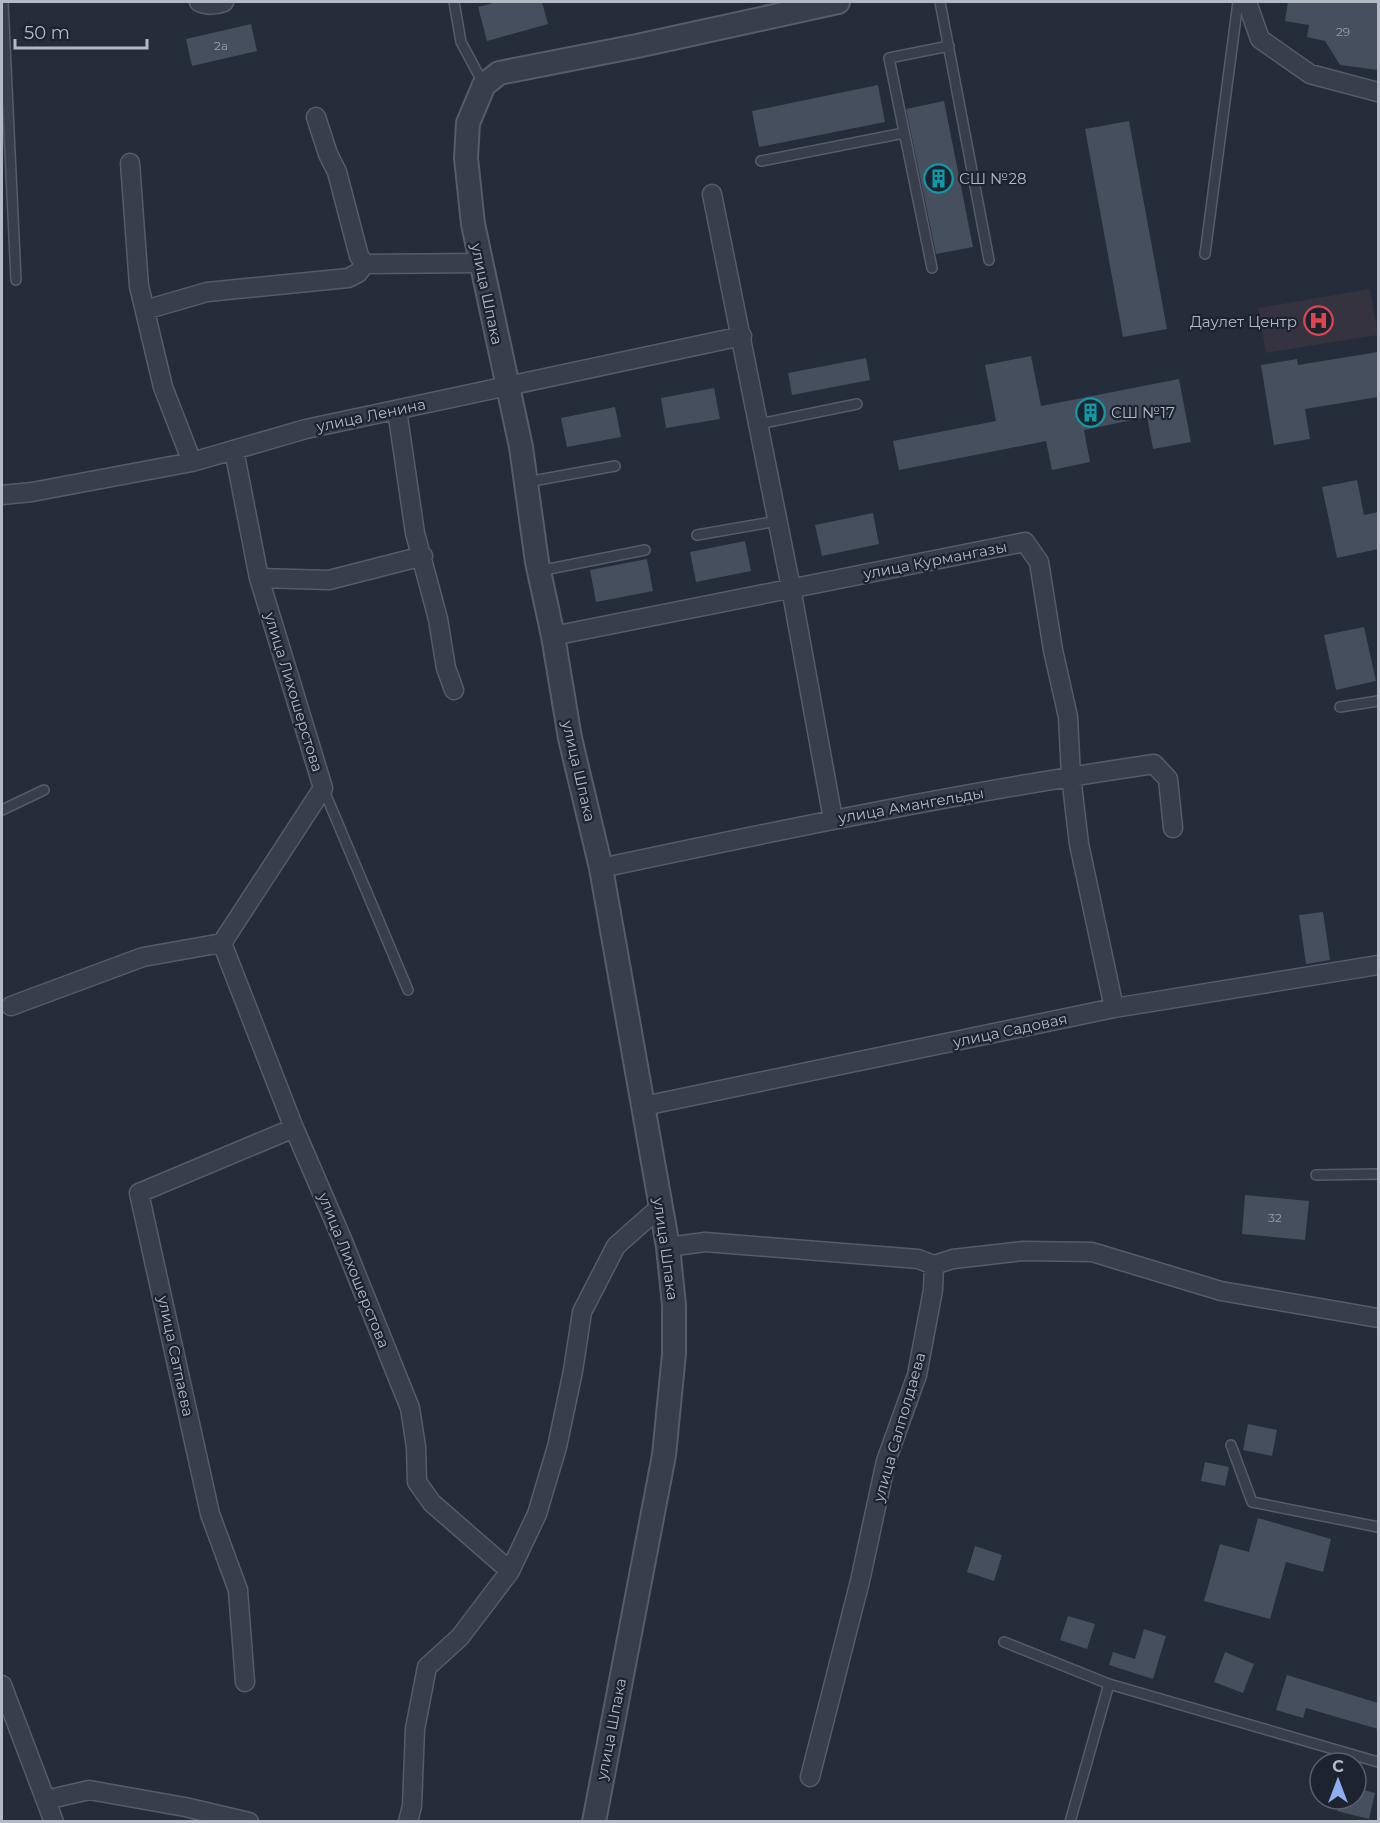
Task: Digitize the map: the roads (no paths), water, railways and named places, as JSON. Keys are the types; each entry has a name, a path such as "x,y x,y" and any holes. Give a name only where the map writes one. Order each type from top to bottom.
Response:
{"street":[{"path":"200,2 202,4 224,2"},
{"path":"484,86 499,73 637,46 838,2"},
{"path":"1247,2 1260,39 1310,74 1378,92"},
{"name":"улица Шпака","path":"484,86 468,123 466,158 473,224 521,447 539,571 553,636 570,738 601,868 668,1247 674,1305 674,1354 664,1455 594,1821"},
{"path":"316,117 328,154 338,172 358,256 365,264 481,263"},
{"path":"130,163 139,286 163,387 192,462"},
{"path":"712,194 791,588 833,819"},
{"path":"145,310 207,292 348,278 358,273 365,264"},
{"name":"улица Ленина","path":"2,495 32,492 192,462 306,429 742,336"},
{"path":"397,410 415,532 438,620 446,668 454,690"},
{"name":"улица Лихошерстова","path":"234,450 259,578 323,788 222,944 294,1128 342,1239 410,1408 416,1447 417,1482 432,1503 510,1571"},
{"name":"улица Курмангазы","path":"553,636 1026,542 1039,562 1053,650 1068,717 1071,776 1079,844 1114,1008"},
{"path":"259,578 329,580 423,556"},
{"name":"улица Амангельды","path":"601,868 833,819 1071,776 1154,764 1168,779 1173,828"},
{"path":"11,1006 143,957 222,944"},
{"name":"улица Садовая","path":"644,1106 1114,1008 1378,965"},
{"name":"улица Сатпаева","path":"245,1682 238,1590 210,1514 139,1193 294,1128"},
{"path":"408,1821 412,1806 416,1729 427,1667 460,1637 510,1571 537,1514 557,1447 573,1371 582,1312 616,1246 660,1207"},
{"path":"668,1247 705,1242 918,1259 934,1265 953,1259 1023,1251 1092,1252 1221,1291 1378,1318"},
{"name":"улица Салполдаева","path":"810,1777 860,1581 886,1461 916,1375 933,1290 934,1265"},
{"path":"2,1685 54,1821"},
{"path":"46,1800 89,1790 249,1821"}],"lane":[{"path":"3,2 16,280"},
{"path":"454,2 461,42 484,86"},
{"path":"940,2 989,260"},
{"path":"1205,254 1238,2"},
{"path":"932,268 889,58 949,46"},
{"path":"761,161 904,133"},
{"path":"759,424 857,404"},
{"path":"527,482 615,466"},
{"path":"697,536 778,521"},
{"path":"539,571 645,550"},
{"path":"1340,707 1378,701"},
{"path":"323,788 408,990"},
{"path":"2,810 44,790"},
{"path":"1316,1175 1378,1173"},
{"path":"1231,1445 1252,1502 1378,1527"},
{"path":"1004,1642 1109,1684 1378,1762"},
{"path":"1070,1821 1109,1684"}],"place":[{"name":"СШ №28","path":"938,178"},
{"name":"Даулет Центр","path":"1318,321"},
{"name":"СШ №17","path":"1090,412"}]}
